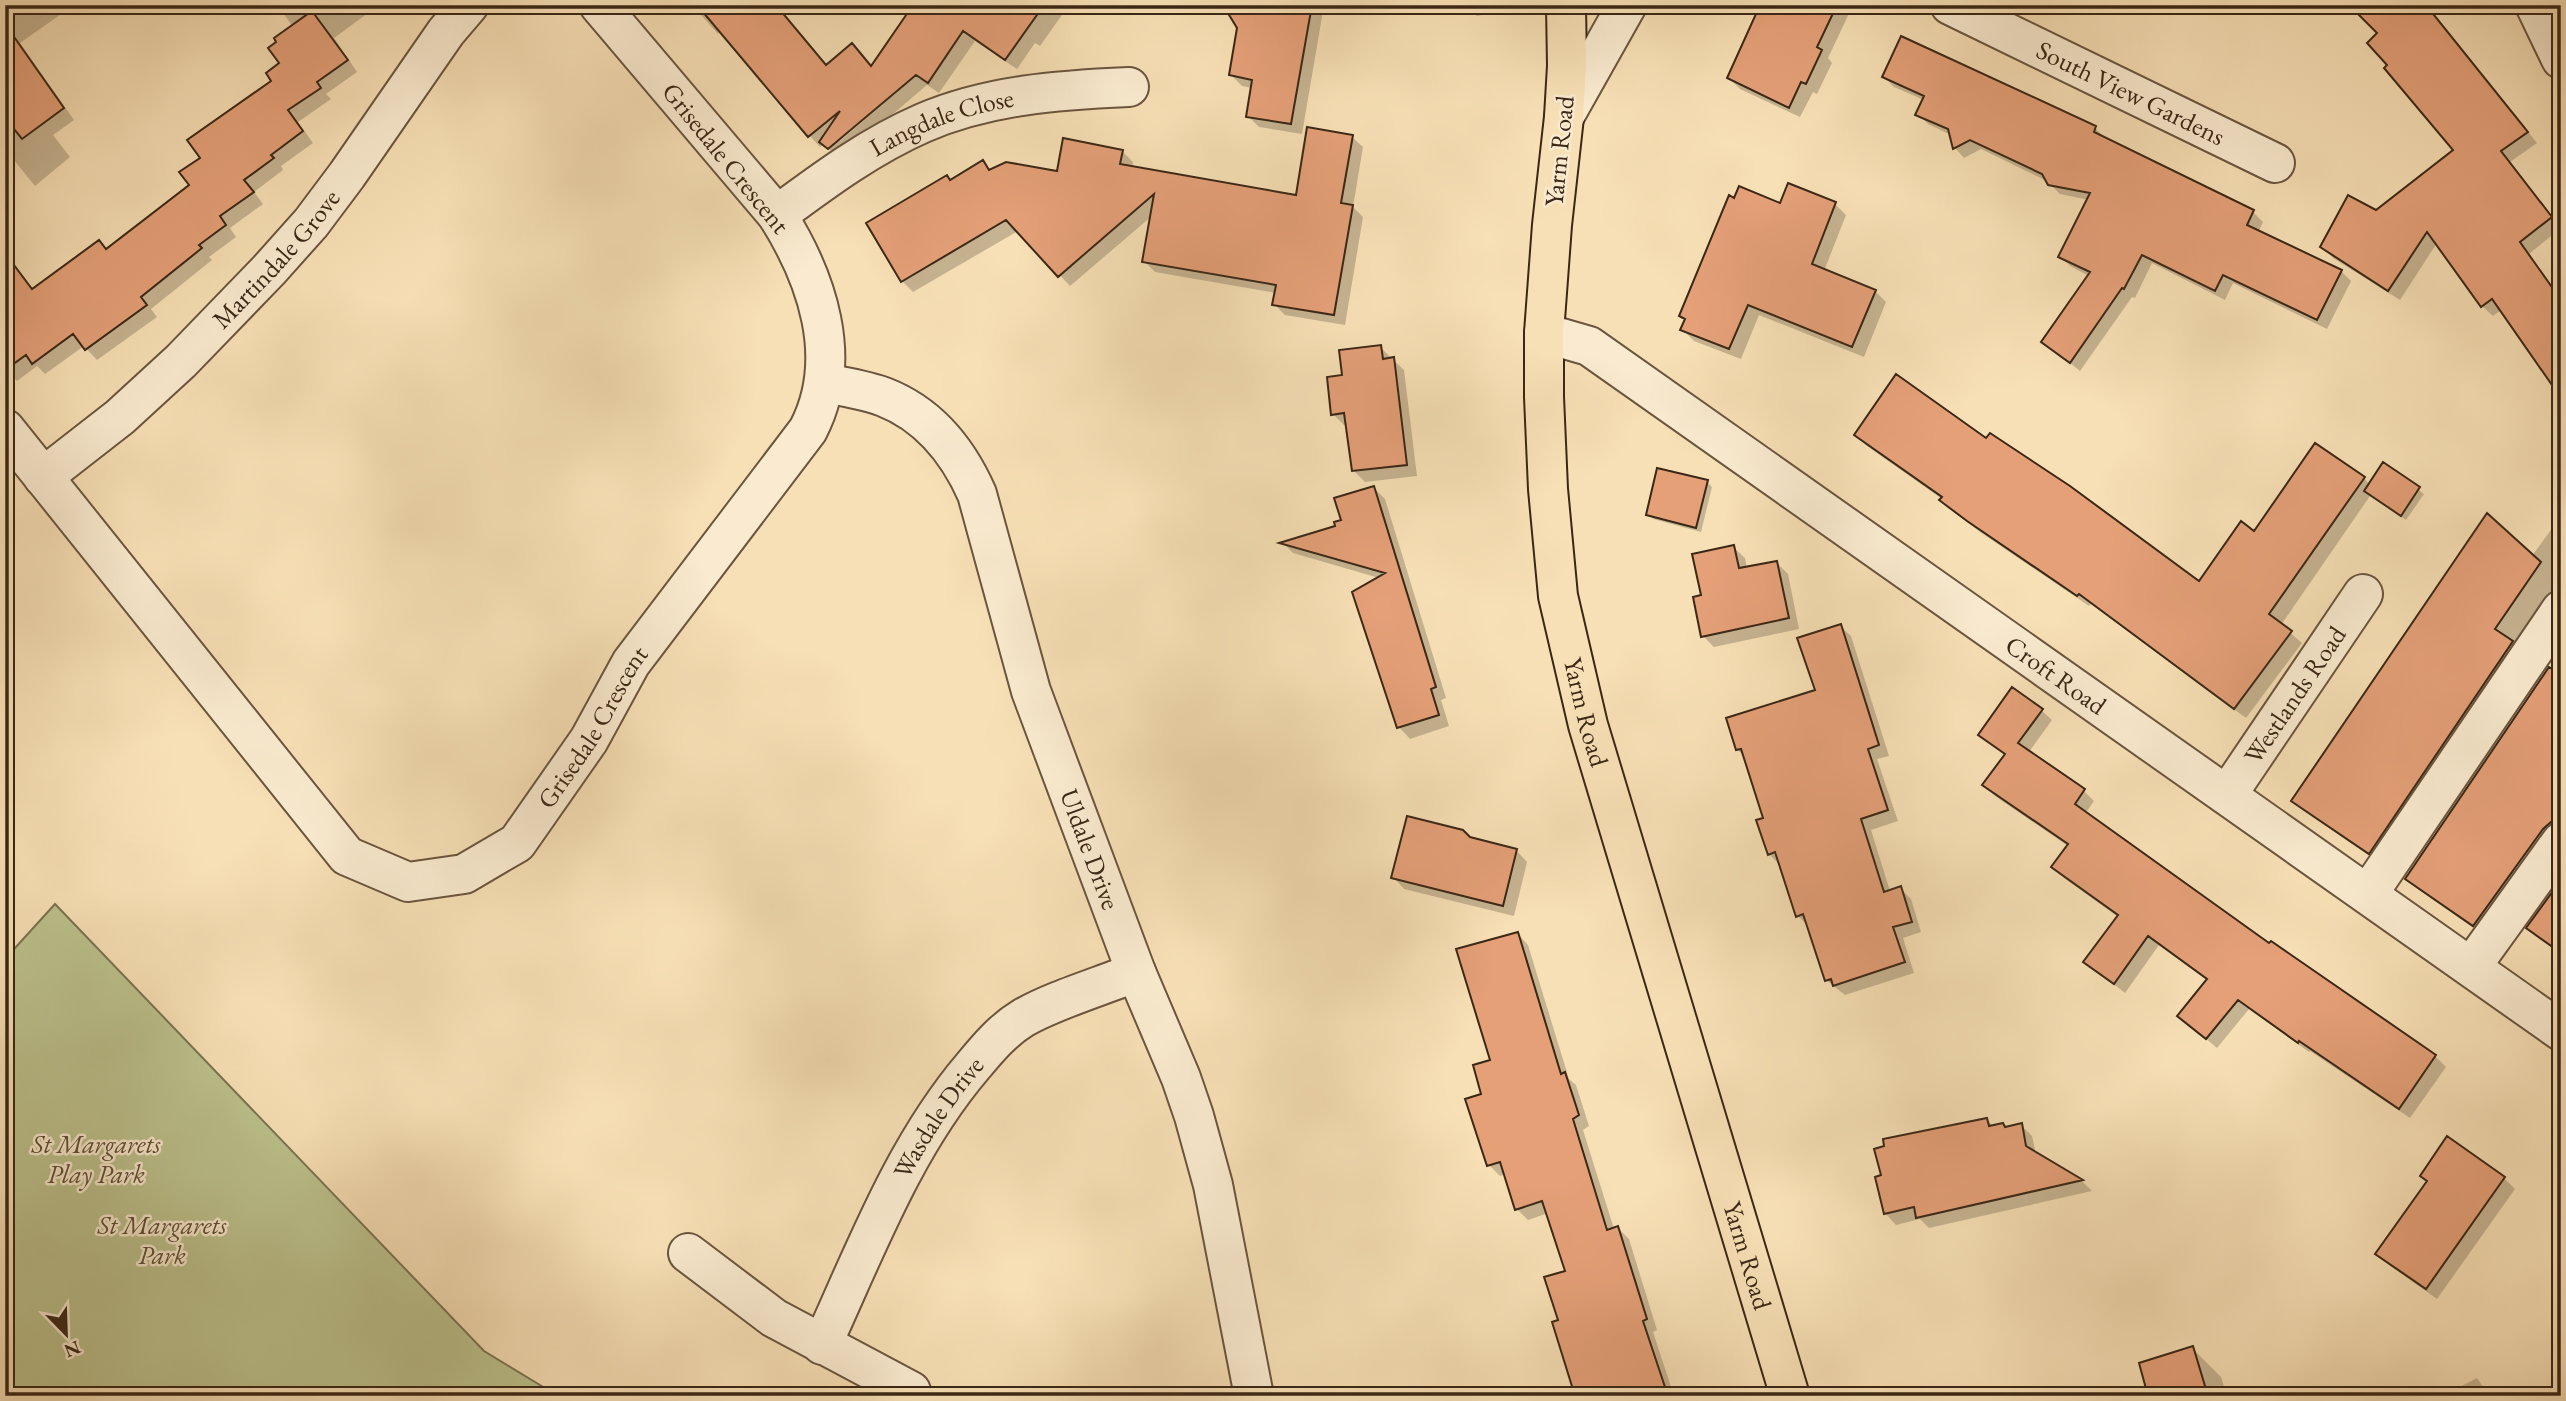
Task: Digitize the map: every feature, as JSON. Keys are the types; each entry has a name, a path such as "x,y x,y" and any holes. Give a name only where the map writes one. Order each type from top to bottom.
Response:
{"main road":[{"name":"Yarm Road","path":"1566,5 1564,117 1544,333 1548,496 1558,596 1597,755 1790,1396"}],"street":[{"name":"Martindale Grove","path":"43,477 120,416 181,361 269,270 326,204 446,32 468,5"},
{"name":"Grisedale Crescent","path":"5,429 347,856 408,882 464,874 517,843 590,740 631,663 808,430 816,415 825,383 826,355 820,311 795,242 777,215 599,5"},
{"path":"1564,117 1628,5"},
{"name":"South View Gardens","path":"1950,5 2275,163"},
{"path":"2535,5 2561,59"},
{"name":"Langdale Close","path":"777,215 852,162 893,138 941,116 997,100 1056,90 1129,88"},
{"name":"Croft Road","path":"1544,333 1589,346 2561,1031"},
{"name":"Uldale Drive","path":"825,383 884,397 919,416 943,438 968,472 982,512 1031,691 1136,972 1181,1078 1213,1185 1254,1396"},
{"name":"Westlands Road","path":"2227,795 2363,594"},
{"path":"2368,894 2561,611"},
{"path":"2471,967 2561,842"},
{"name":"Wasdale Drive","path":"822,1345 899,1178 961,1080 995,1040 1023,1018 1136,972"},
{"path":"688,1252 775,1318 911,1391"}],"green space":[{"name":"St Margarets Park","path":"55,904 484,1351 558,1396 5,1396 5,959"}],"building":[{"path":"697,5 776,5 826,65 852,43 871,66 913,5 1044,5 1005,60 963,31 928,83 916,75 828,149 819,142 840,111 808,137"},
{"path":"1223,5 1312,5 1291,124 1246,117 1252,80 1229,75 1237,28"},
{"path":"1760,5 1837,5 1817,47 1822,50 1806,84 1801,82 1789,108 1727,78"},
{"path":"2349,5 2426,5 2528,132 2501,151 2552,217 2520,242 2561,300 2561,398 2492,299 2481,307 2427,232 2388,291 2320,247 2348,195 2376,210 2453,150 2384,68 2387,65 2367,43 2377,33"},
{"path":"312,11 348,60 317,82 321,88 288,110 303,131 271,155 274,158 244,180 254,192 220,216 226,225 199,245 202,248 141,297 147,305 85,350 73,334 32,364 26,355 5,370 5,253 32,289 99,240 106,249 189,185 179,172 200,158 187,140 271,81 266,73 279,63 268,48 276,42 274,38"},
{"path":"5,24 64,108 22,139 5,118"},
{"path":"1901,36 2096,126 2094,132 2254,210 2247,225 2342,270 2317,320 2223,275 2215,291 2142,255 2124,289 2122,288 2070,363 2041,342 2090,272 2058,257 2090,193 2048,185 2042,174 1970,140 1953,149 1948,129 1915,115 1924,96 1882,77"},
{"path":"1307,127 1353,135 1341,203 1353,205 1334,315 1272,305 1276,285 1142,262 1154,194 1058,277 1006,220 901,282 866,223 947,175 950,180 983,160 989,170 1006,162 1057,171 1063,138 1123,150 1120,164 1296,195"},
{"path":"1788,183 1836,202 1812,264 1876,290 1852,347 1748,305 1729,349 1680,330 1685,319 1679,316 1729,195 1734,198 1739,186 1780,203"},
{"path":"1381,345 1383,359 1394,357 1407,465 1352,471 1344,413 1331,415 1327,377 1342,375 1339,350"},
{"path":"1896,374 1986,438 1990,433 2070,486 2199,581 2241,521 2254,531 2315,443 2365,477 2269,614 2292,631 2234,709 2079,594 2077,596 1967,521 1939,500 1942,497 1854,435"},
{"path":"2383,462 2420,487 2401,516 2364,491"},
{"path":"1657,468 1708,480 1696,528 1646,515"},
{"path":"1374,486 1436,687 1431,689 1439,715 1397,728 1352,592 1385,573 1279,543 1335,526 1334,522 1341,520 1334,498"},
{"path":"2487,513 2541,562 2495,629 2513,641 2369,854 2291,801"},
{"path":"1734,545 1739,568 1777,561 1789,618 1701,637 1693,597 1701,595 1692,554"},
{"path":"1841,624 1879,745 1868,749 1888,810 1861,819 1884,892 1901,886 1912,922 1893,927 1905,962 1833,986 1831,979 1825,981 1803,914 1796,917 1775,852 1768,855 1756,820 1763,818 1741,749 1736,750 1726,718 1815,690 1797,638"},
{"path":"2549,667 2561,675 2561,821 2551,822 2543,829 2473,926 2405,879"},
{"path":"2012,687 2043,709 2018,743 2085,789 2075,804 2269,943 2271,941 2436,1055 2399,1109 2238,1000 2206,1039 2177,1016 2207,979 2148,936 2114,984 2083,962 2118,915 2051,867 2068,844 1982,785 2005,754 1978,735"},
{"path":"1407,816 1463,830 1470,837 1517,849 1503,906 1391,878"},
{"path":"2561,880 2561,953 2526,928"},
{"path":"1518,932 1561,1074 1565,1072 1579,1115 1573,1119 1607,1230 1618,1226 1647,1319 1643,1321 1668,1396 1575,1396 1552,1322 1558,1320 1544,1277 1565,1271 1542,1201 1515,1210 1500,1162 1487,1166 1465,1099 1481,1094 1473,1065 1490,1060 1456,949"},
{"path":"1987,1118 1989,1126 2003,1123 2005,1127 2022,1123 2026,1146 2083,1180 1916,1218 1914,1207 1884,1214 1875,1177 1881,1175 1874,1149 1884,1146 1883,1139"},
{"path":"2447,1136 2505,1177 2426,1289 2375,1254 2427,1181 2420,1176"},
{"path":"2193,1346 2208,1396 2148,1396 2139,1363"}],"park label":[{"name":"St Margarets Play Park","path":"96,1159"}]}
